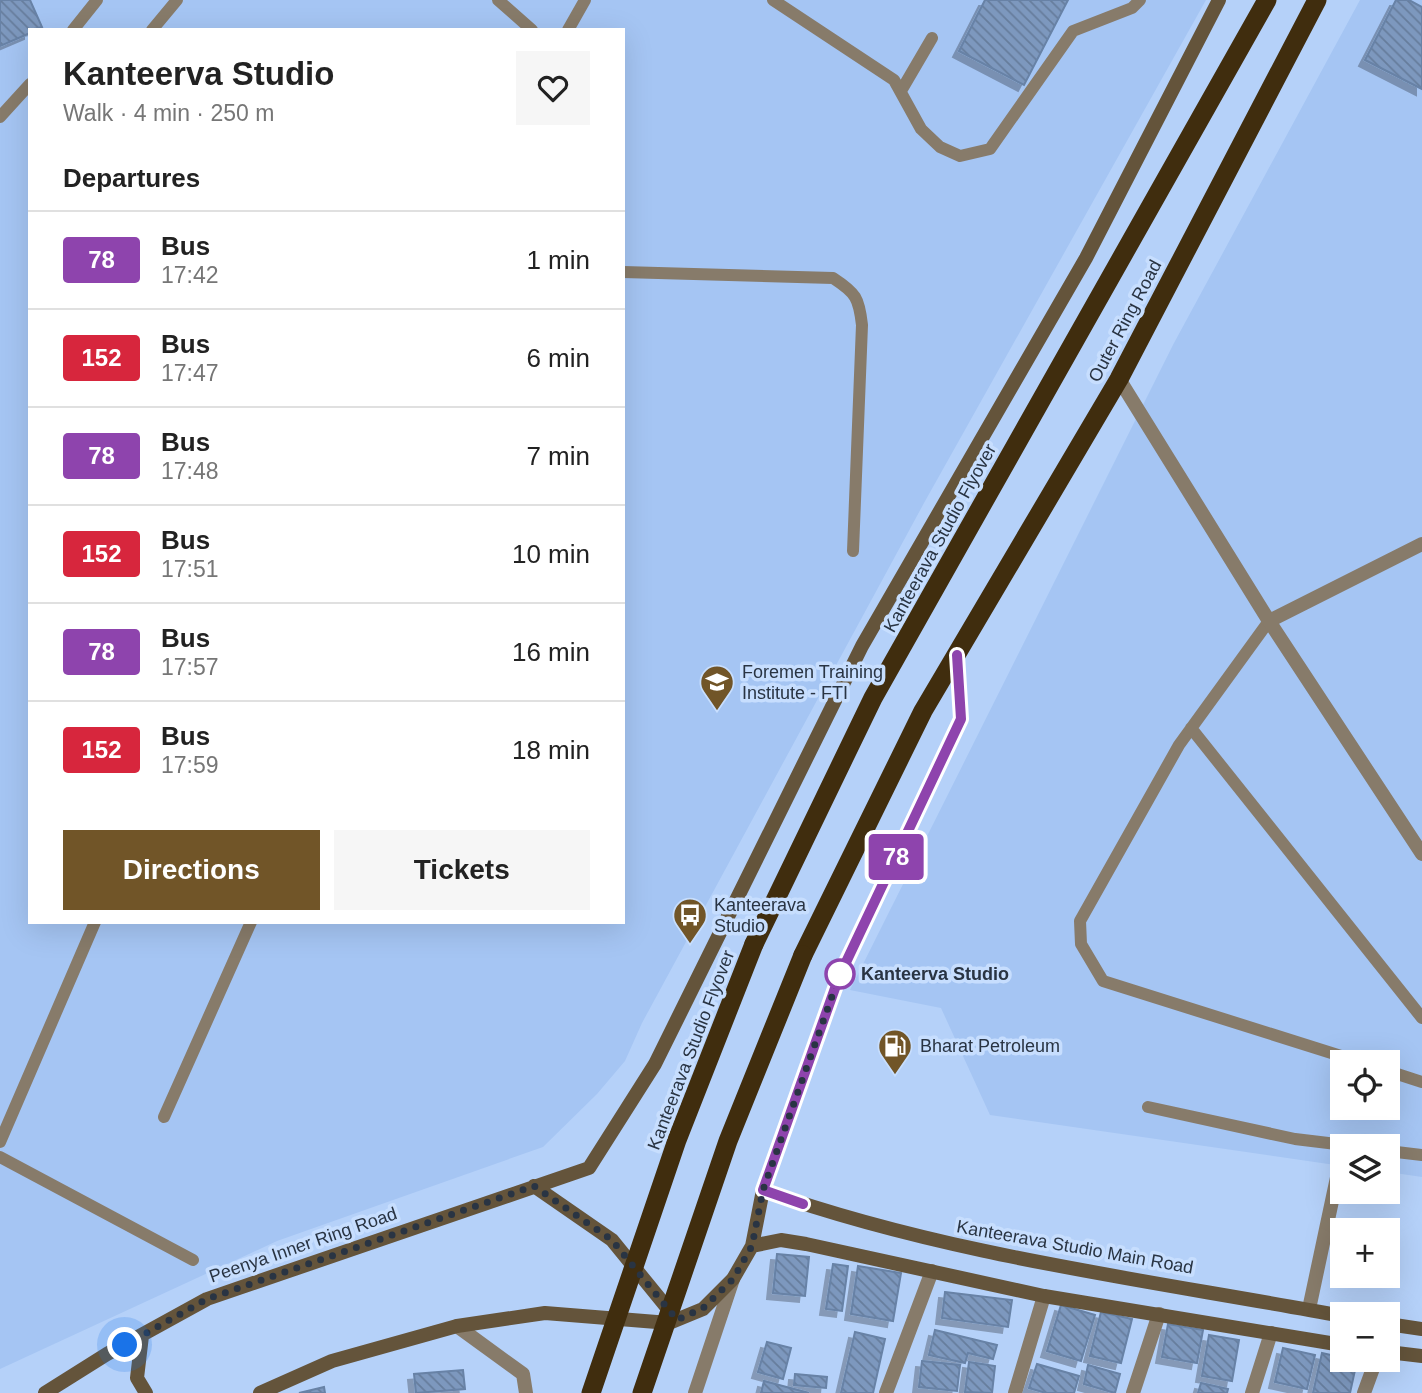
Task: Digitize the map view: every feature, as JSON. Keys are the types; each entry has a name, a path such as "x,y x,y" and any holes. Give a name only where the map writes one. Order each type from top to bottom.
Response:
{"highway":[{"name":"Kanteerava Studio Flyover","path":"591,1393 677,1140 754,944 873,698 1267,0"},
{"name":"Outer Ring Road","path":"957,655 1119,379 1317,0"},
{"path":"642,1393 728,1140 803,955 923,711 957,655"}],"main road":[{"name":"Peenya Inner Ring Road","path":"44,1393 207,1299 589,1168 655,1064 862,646 1086,258 1219,0"},
{"path":"260,1393 332,1361 457,1326 545,1313 669,1323 703,1308 733,1279 752,1246 763,1190 839,977 961,719 957,655"},
{"path":"534,1186 612,1240 677,1320"},
{"name":"Kanteerava Studio Main Road","path":"763,1190 803,1204 944,1243 1330,1313"},
{"path":"752,1246 781,1240 793,1242 1044,1296 1330,1343"},
{"path":"1400,1326 1422,1329"},
{"path":"142,1336 138,1378 146,1393"},
{"path":"1400,1353 1422,1356"}],"street":[{"path":"1119,379 1269,621 1422,854"},
{"path":"1269,621 1422,544"},
{"path":"1309,1310 1333,1204"},
{"path":"886,1393 932,1271"},
{"path":"695,1393 733,1279"},
{"path":"1015,1393 1044,1296"},
{"path":"1133,1393 1159,1314"},
{"path":"457,1326 523,1374 526,1393"},
{"path":"1252,1393 1271,1333"},
{"path":"1364,1393 1372,1372"}],"lane":[{"path":"75,28 97,0"},
{"path":"154,28 177,0"},
{"path":"498,0 530,28"},
{"path":"569,28 585,0"},
{"path":"773,0 894,80 921,130 940,147 960,156 990,149 1073,31 1132,8 1140,0"},
{"path":"901,91 932,38"},
{"path":"0,117 28,86"},
{"path":"625,272 833,278 859,301 862,325 853,551"},
{"path":"1269,621 1191,728 1080,921 1081,944 1103,981 1330,1053"},
{"path":"1191,728 1422,1018"},
{"path":"0,1142 93,924"},
{"path":"164,1117 250,924"},
{"path":"1400,1075 1422,1082"},
{"path":"1148,1107 1330,1145"},
{"path":"1400,1152 1422,1155"},
{"path":"0,1157 193,1260"}],"shaded area":[{"name":"Foremen Training Institute - FTI","path":"0,0 1206,0 924,503 642,1023 625,1061 597,1094 543,1147 277,1241 0,1369"},
{"path":"1360,0 1422,0 1422,1177 1400,1174 1400,1134 1330,1134 1330,1164 990,1115 941,1008 850,990 1174,343"}],"building":[{"path":"0,0 30,0 42,27 28,28 28,34 0,46"},
{"path":"985,0 1068,0 1024,85 959,51"},
{"path":"1396,0 1409,0 1422,7 1422,89 1365,60"},
{"path":"777,1254 809,1257 805,1296 773,1293"},
{"path":"833,1264 848,1266 842,1311 826,1309"},
{"path":"858,1266 901,1273 893,1321 851,1314"},
{"path":"945,1292 1012,1300 1008,1327 942,1318"},
{"path":"1061,1305 1095,1315 1081,1361 1047,1351"},
{"path":"1101,1312 1132,1319 1121,1363 1090,1356"},
{"path":"1168,1324 1203,1330 1197,1363 1162,1357"},
{"path":"935,1330 997,1345 993,1359 968,1353 965,1363 929,1355"},
{"path":"855,1332 885,1339 873,1393 841,1393"},
{"path":"1209,1335 1239,1340 1232,1381 1202,1376"},
{"path":"767,1342 791,1348 783,1379 758,1372"},
{"path":"1283,1348 1315,1355 1307,1389 1275,1382"},
{"path":"1322,1353 1330,1355 1330,1372 1355,1372 1350,1393 1313,1393"},
{"path":"922,1361 960,1365 957,1391 919,1387"},
{"path":"969,1362 995,1366 992,1393 965,1392"},
{"path":"1037,1364 1079,1376 1074,1393 1046,1393 1029,1388"},
{"path":"1088,1365 1120,1374 1115,1393 1084,1384"},
{"path":"463,1370 465,1389 416,1393 414,1374"},
{"path":"795,1374 827,1377 826,1388 794,1385"},
{"path":"764,1381 809,1393 761,1393"},
{"path":"1201,1383 1228,1389 1227,1393 1198,1393"},
{"path":"324,1387 325,1393 299,1393"}],"bus line":[{"name":"78","path":"803,1204 763,1190 839,977 961,719 957,655"}],"place":[{"name":"Foremen Training Institute - FTI","path":"717,712"},
{"name":"Kanteerava Studio","path":"690,945"},
{"name":"Kanteerva Studio","path":"840,974"},
{"name":"Bharat Petroleum","path":"895,1076"}],"route":[{"path":"125,1345 207,1299 534,1186 612,1240 677,1320 703,1308 733,1279 752,1246 763,1190 840,974"}]}
